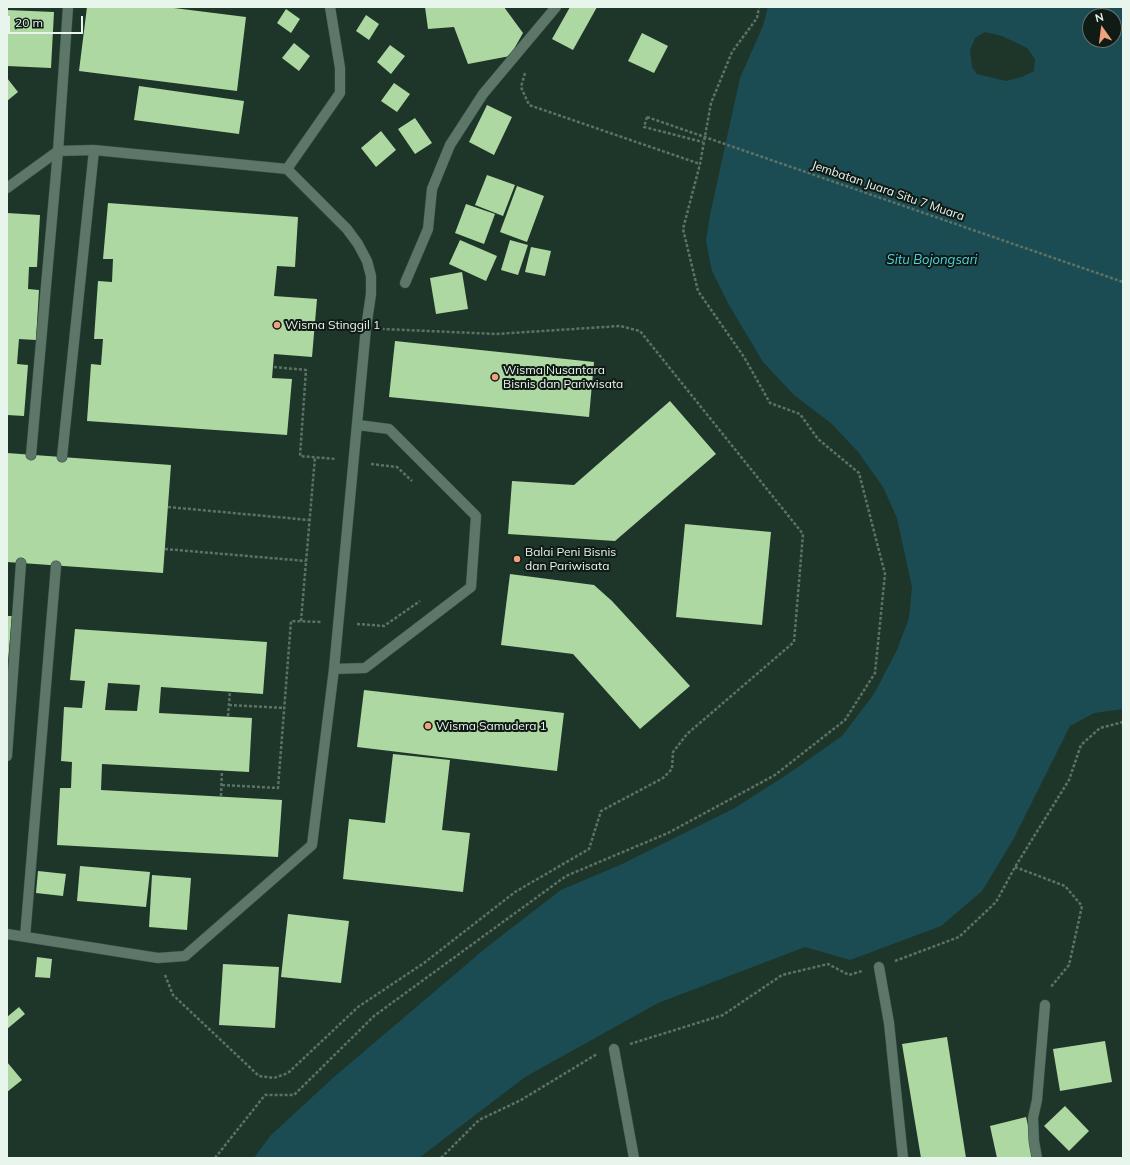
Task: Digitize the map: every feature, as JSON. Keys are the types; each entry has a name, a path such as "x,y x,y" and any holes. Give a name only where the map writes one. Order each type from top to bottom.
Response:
{"street":[{"path":"31,455 58,151 68,7"},
{"path":"287,169 340,93 340,68 330,7"},
{"path":"405,284 428,229 432,189 450,145 483,94 556,7"},
{"path":"62,457 94,150"},
{"path":"7,188 58,151 94,150 287,169 347,229 358,244 367,261 371,276 371,294 366,328 355,462 339,623 312,845 185,956 158,958 7,934"},
{"path":"334,669 365,668 471,587 476,516 389,429 358,425"},
{"path":"7,756 22,563"},
{"path":"25,937 56,566"},
{"path":"879,967 889,1023 903,1158"},
{"path":"1037,1158 1034,1141 1034,1118 1037,1100 1045,1005"},
{"path":"614,1049 634,1158"}],"path":[{"path":"215,1158 265,1095 294,1095 374,1016 566,876 668,833 775,775 845,720 876,673 885,574 859,473 818,439 800,414 770,403 744,357 698,291 683,229 700,164 711,103 732,52 757,18 759,7"},
{"path":"527,65 522,87 529,105 700,164"},
{"name":"Jembatan Juara Situ 7 Muara","path":"703,142 644,127 647,117 1123,282"},
{"path":"158,958 173,995 259,1076 274,1078 288,1073 358,1007 424,963 515,892 590,849 601,811 663,778 672,769 673,752 687,734 794,642 803,534 640,331 620,326 496,334 366,328"},
{"path":"274,367 306,370 300,456 397,467 414,482"},
{"path":"301,621 315,457"},
{"path":"168,507 309,520"},
{"path":"165,549 306,561"},
{"path":"222,785 278,788 291,621 384,626 422,600"},
{"path":"228,716 230,692"},
{"path":"229,705 284,708"},
{"path":"441,1158 479,1120 521,1100 594,1054 723,1015 782,975 828,964 849,975 879,967 959,937 996,902 1015,867 1070,780 1081,745 1100,728 1123,722"},
{"path":"221,796 222,770"},
{"path":"1015,867 1066,886 1082,906 1069,965 1050,987 1045,1005"}],"water":[{"name":"Situ Bojongsari","path":"768,7 1123,7 1123,709 1094,713 1070,726 1013,840 982,891 941,926 850,960 805,947 658,1003 525,1077 419,1158 254,1158 270,1136 334,1077 487,947 561,890 620,865 735,808 788,774 842,736 874,694 897,650 909,618 912,587 897,518 883,487 859,453 832,424 794,395 763,362 729,305 712,271 706,241 710,215 740,78 763,26","holes":["985,32 1002,36 1027,48 1035,59 1034,71 1022,77 1006,81 977,74 972,67 970,50 975,38"]}],"building":[{"path":"87,7 166,7 246,17 237,91 79,71"},
{"path":"425,7 504,7 523,33 510,56 468,64 454,27 428,29"},
{"path":"570,7 597,7 573,50 552,39"},
{"path":"286,9 300,19 291,33 277,23"},
{"path":"7,10 54,12 51,68 7,66"},
{"path":"366,15 379,24 369,40 356,31"},
{"path":"642,33 668,46 654,73 628,61"},
{"path":"294,43 310,56 299,71 282,58"},
{"path":"390,45 405,56 391,74 377,62"},
{"path":"7,78 18,92 7,101"},
{"path":"394,83 410,94 397,112 381,101"},
{"path":"139,86 244,101 239,134 134,120"},
{"path":"487,105 512,117 494,155 469,142"},
{"path":"415,118 432,143 415,154 398,129"},
{"path":"381,131 396,150 376,167 361,148"},
{"path":"487,175 515,185 503,216 475,205"},
{"path":"517,186 544,196 527,242 500,232"},
{"path":"108,203 298,217 295,267 277,266 274,296 317,299 312,357 274,354 272,378 292,379 287,435 87,421 91,364 101,365 103,339 94,339 98,281 112,282 113,259 103,259"},
{"path":"466,204 495,214 484,244 455,233"},
{"path":"7,213 40,215 37,267 29,267 28,289 39,290 36,340 19,339 17,364 28,365 24,416 7,415"},
{"path":"460,240 497,256 486,281 449,264"},
{"path":"510,240 528,245 518,275 501,270"},
{"path":"531,247 551,251 545,276 525,272"},
{"path":"462,272 468,309 436,314 430,278"},
{"path":"395,341 594,362 589,417 389,397"},
{"path":"670,401 716,454 615,541 508,534 512,481 574,485"},
{"path":"7,453 171,465 163,573 7,562"},
{"path":"685,524 771,532 762,625 676,617"},
{"path":"510,574 594,585 612,601 690,686 640,729 573,654 501,645"},
{"path":"7,616 12,616 8,662 7,662"},
{"path":"75,629 267,642 263,694 161,687 159,713 252,718 249,772 102,764 101,790 282,800 278,857 57,845 60,788 71,788 72,762 61,761 64,707 82,708 85,681 70,680","holes":["108,683 140,685 137,711 105,710"]},
{"path":"364,690 564,713 557,771 357,747"},
{"path":"393,754 450,760 442,830 470,833 463,892 343,879 349,819 385,823"},
{"path":"80,866 150,872 146,907 77,901"},
{"path":"38,871 66,874 63,896 36,893"},
{"path":"152,875 191,878 187,930 149,927"},
{"path":"288,914 349,921 341,983 281,977"},
{"path":"37,957 52,959 50,978 35,977"},
{"path":"223,964 279,967 275,1028 219,1025"},
{"path":"19,1007 25,1014 7,1029 7,1017"},
{"path":"947,1037 966,1158 921,1158 902,1044"},
{"path":"1105,1041 1112,1082 1060,1091 1053,1049"},
{"path":"7,1062 22,1080 7,1092"},
{"path":"1065,1106 1089,1131 1069,1151 1044,1126"},
{"path":"1026,1117 1036,1158 997,1158 990,1126"}],"place":[{"name":"Wisma Stinggil 1","path":"277,325"},
{"name":"Wisma Nusantara Bisnis dan Pariwisata","path":"495,377"},
{"name":"Balai Peni Bisnis dan Pariwisata","path":"517,559"},
{"name":"Wisma Samudera 1","path":"428,726"}]}
